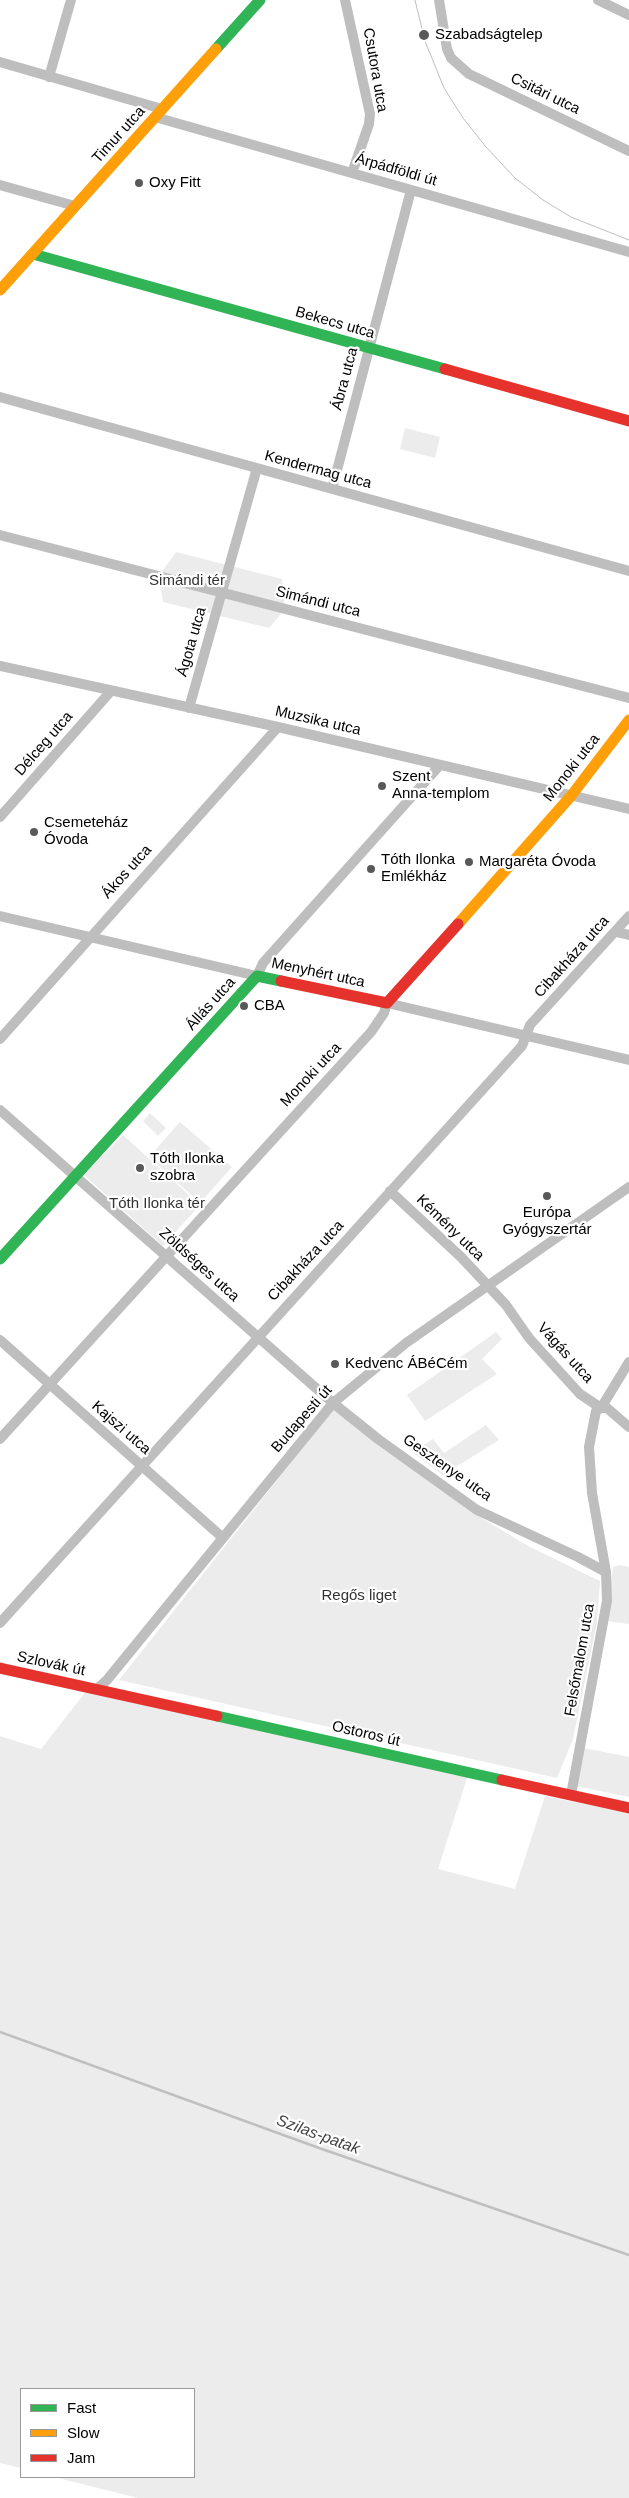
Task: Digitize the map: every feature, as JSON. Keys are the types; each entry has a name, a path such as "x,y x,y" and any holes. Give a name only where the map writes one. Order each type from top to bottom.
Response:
{"street":[{"path":"49,77 71,0"},
{"name":"Timur utca","path":"0,290 260,0"},
{"name":"Csutora utca","path":"345,0 370,114 369,124 352,173"},
{"name":"Csitári utca","path":"439,0 444,41 451,58 468,74 629,151"},
{"path":"598,0 629,15"},
{"name":"Árpádföldi út","path":"0,62 142,102 158,113 352,173 629,252"},
{"path":"0,185 76,206"},
{"name":"Ábra utca","path":"332,489 411,190"},
{"name":"Bekecs utca","path":"32,254 629,421"},
{"name":"Kendermag utca","path":"0,397 629,571"},
{"name":"Ágota utca","path":"189,708 257,468"},
{"name":"Simándi utca","path":"0,535 629,698"},
{"name":"Muzsika utca","path":"0,666 278,727 629,810"},
{"name":"Délceg utca","path":"0,817 111,691"},
{"name":"Monoki utca","path":"0,1439 370,1032 384,1013 387,1003 571,796 629,720"},
{"name":"Ákos utca","path":"0,1039 278,727"},
{"name":"Állás utca","path":"0,1259 257,976 263,963 440,765"},
{"name":"Menyhért utca","path":"0,916 257,976 387,1003 629,1060"},
{"name":"Cibakháza utca","path":"0,1623 141,1464 522,1046 530,1025 629,916"},
{"path":"616,932 629,935"},
{"name":"Zöldséges utca","path":"0,1110 333,1403"},
{"name":"Budapesti út","path":"97,1689 107,1680 333,1403 406,1343 629,1187"},
{"name":"Kémény utca","path":"390,1191 461,1256 488,1287"},
{"name":"Vágás utca","path":"488,1287 506,1305 529,1338 580,1394 601,1408 607,1408 629,1427"},
{"name":"Kajszi utca","path":"0,1340 223,1538"},
{"name":"Felsőmalom utca","path":"572,1795 587,1700 604,1624 607,1601 606,1572 592,1493 589,1447 596,1411 601,1408 629,1362"},
{"name":"Gesztenye utca","path":"333,1403 378,1439 477,1510 606,1572"},
{"name":"Szlovák út","path":"0,1668 97,1689"},
{"name":"Ostoros út","path":"97,1689 629,1808"}],"green space":[{"path":"405,428 440,437 435,458 400,449"},
{"name":"Simándi tér","path":"176,552 282,579 285,609 269,628 163,602 159,576"},
{"path":"150,1113 166,1128 158,1136 143,1121"},
{"path":"180,1122 232,1167 200,1203 149,1157"},
{"name":"Tóth Ilonka tér","path":"123,1135 200,1205 163,1246 84,1175"},
{"path":"496,1332 502,1339 482,1359 497,1374 425,1421 407,1395"},
{"name":"Regős liget","path":"335,1407 475,1514 530,1547 600,1581 597,1622 573,1739 557,1778 119,1680"},
{"path":"486,1425 499,1440 443,1475 412,1452 433,1439 444,1453"},
{"path":"620,1565 629,1567 629,1624 606,1621 613,1567"},
{"path":"87,1690 468,1775 438,1869 515,1889 545,1796 629,1813 629,2498 138,2498 58,2478 195,2478 195,2388 20,2388 20,2468 0,2463 0,1736 41,1749"},
{"path":"584,1748 629,1757 629,1797 576,1786"}],"waterway":[{"name":"Szilas-patak","path":"0,2032 319,2148 629,2255"}],"tram line":[{"path":"415,0 425,41 444,88 463,118 486,147 515,178 543,200 571,217 629,240"}],"traffic: fast":[{"path":"216,49 260,0"},
{"path":"33,254 445,369"},
{"path":"0,1259 257,976 281,981"},
{"path":"217,1716 502,1780"}],"traffic: slow":[{"path":"0,290 216,49"},
{"path":"458,924 571,796 629,720"}],"traffic: jam":[{"path":"445,369 629,421"},
{"path":"281,981 387,1003 458,924"},
{"path":"0,1668 217,1716"},
{"path":"502,1780 629,1808"}],"place":[{"name":"Szabadságtelep","path":"424,35"},
{"name":"Oxy Fitt","path":"139,183"},
{"name":"Szent Anna-templom","path":"382,786"},
{"name":"Csemeteház Óvoda","path":"34,832"},
{"name":"Margaréta Óvoda","path":"469,862"},
{"name":"Tóth Ilonka Emlékház","path":"371,869"},
{"name":"CBA","path":"244,1006"},
{"name":"Tóth Ilonka szobra","path":"140,1168"},
{"name":"Európa Gyógyszertár","path":"547,1196"},
{"name":"Kedvenc ÁBéCém","path":"335,1364"}]}
